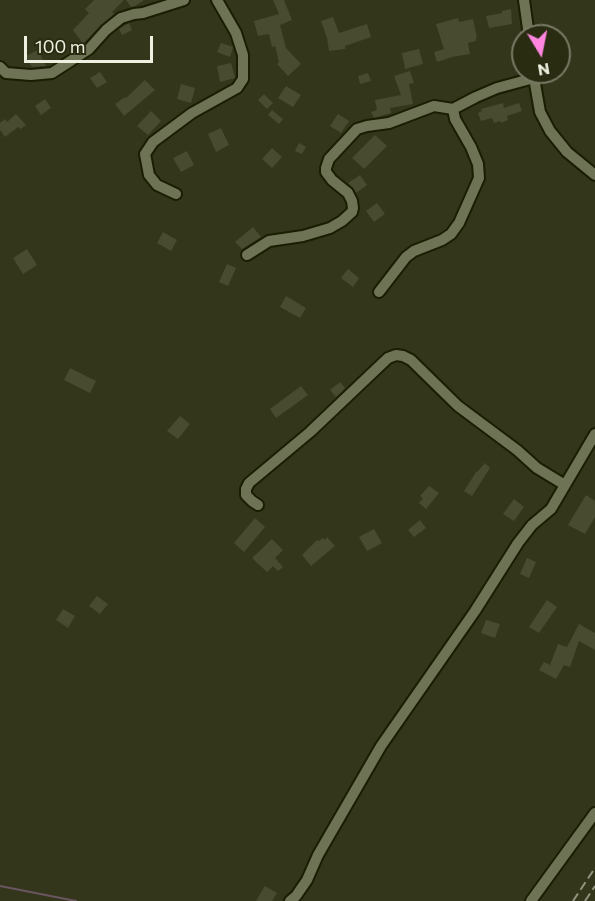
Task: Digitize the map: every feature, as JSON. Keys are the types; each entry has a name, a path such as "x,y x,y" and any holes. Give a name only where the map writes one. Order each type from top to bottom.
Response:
{"street":[{"path":"0,67 6,73 31,75 52,73 89,48 121,18 184,0"},
{"path":"176,194 157,185 149,175 145,154 153,142 192,113 237,88 243,79 243,55 236,33 217,0"},
{"path":"524,0 527,24"},
{"path":"247,255 269,241 303,236 330,228 352,212 352,201 348,193 333,180 326,172 326,168 329,159 357,129 389,123 434,106 453,109 511,83"},
{"path":"535,84 540,112 550,131 567,152 595,176"},
{"path":"380,292 406,257 414,250 442,240 451,234 459,223 479,178 478,164 455,119 453,109"},
{"path":"258,505 246,495 249,483 310,432 388,358 396,355 411,360 458,406 517,450 537,468 565,485"},
{"path":"290,901 307,880 318,855 381,746 475,611 518,543 532,525 550,509 595,434"},
{"path":"531,901 595,813"}],"building":[{"path":"94,0 124,0 112,12 114,14 83,44 73,30 89,13 85,9"},
{"path":"126,0 144,0 131,7"},
{"path":"273,0 284,0 292,20 280,25 286,48 301,64 288,76 277,64 279,62 275,46 272,47 269,34 258,36 254,21 279,14"},
{"path":"511,9 512,24 489,28 486,16 502,13 502,11"},
{"path":"333,17 339,33 367,24 371,37 345,46 345,49 329,51 321,21"},
{"path":"458,18 459,22 473,19 477,38 476,41 468,43 470,54 437,62 434,52 444,49 436,24"},
{"path":"129,23 132,30 122,35 119,29"},
{"path":"221,43 233,47 230,57 217,52"},
{"path":"419,49 423,64 405,69 402,53"},
{"path":"38,50 46,66 32,67 26,56"},
{"path":"231,63 235,78 220,82 217,66"},
{"path":"410,71 414,83 409,84 413,104 390,108 391,113 374,118 371,112 377,110 375,100 401,95 394,76"},
{"path":"100,72 107,82 97,88 90,78"},
{"path":"368,73 371,81 360,84 358,76"},
{"path":"145,80 155,90 124,116 115,104 126,98"},
{"path":"181,84 195,88 191,103 177,99"},
{"path":"286,86 301,95 293,107 278,98"},
{"path":"264,94 273,103 267,109 258,100"},
{"path":"45,99 51,108 41,115 35,106"},
{"path":"503,103 504,108 519,103 522,111 507,116 508,120 501,123 500,121 494,123 492,118 481,121 478,113 482,111 481,109"},
{"path":"272,110 283,119 279,124 268,115"},
{"path":"151,111 161,121 148,135 137,126"},
{"path":"16,114 26,125 21,129 18,127 5,137 0,130 0,123 5,119 7,122"},
{"path":"338,114 349,121 341,133 330,126"},
{"path":"221,128 229,145 216,152 208,134"},
{"path":"375,135 387,146 364,169 352,158"},
{"path":"299,143 306,147 302,154 295,151"},
{"path":"272,148 282,157 272,168 262,159"},
{"path":"187,151 194,165 181,172 173,158"},
{"path":"360,175 367,185 356,193 348,183"},
{"path":"377,203 385,214 374,222 366,211"},
{"path":"253,227 261,237 242,249 235,242"},
{"path":"163,232 177,240 171,251 157,243"},
{"path":"27,249 37,265 23,274 13,258"},
{"path":"227,264 236,268 228,286 219,282"},
{"path":"348,269 359,278 353,287 341,278"},
{"path":"286,296 306,308 300,318 280,307"},
{"path":"70,368 96,381 90,393 64,380"},
{"path":"340,382 345,388 336,397 330,390"},
{"path":"301,386 308,395 276,418 270,409"},
{"path":"180,416 190,424 178,439 167,431"},
{"path":"485,463 490,468 472,496 464,491 476,472"},
{"path":"429,486 439,493 426,509 419,503 423,498 420,496"},
{"path":"586,495 595,501 595,517 585,534 568,525"},
{"path":"514,499 524,507 514,521 503,514"},
{"path":"255,518 265,527 244,552 234,543"},
{"path":"420,520 426,528 414,537 408,530"},
{"path":"374,529 382,543 367,551 359,537"},
{"path":"327,537 335,546 311,566 302,555 317,540 323,538 325,540"},
{"path":"272,539 283,550 275,558 283,567 278,571 273,566 267,572 252,558"},
{"path":"527,558 536,562 529,578 520,574"},
{"path":"97,596 108,604 100,614 89,606"},
{"path":"547,600 557,607 539,633 529,627"},
{"path":"63,609 75,616 68,628 56,620"},
{"path":"486,620 500,624 495,638 481,633"},
{"path":"579,624 595,633 595,650 579,641 570,667 564,665 556,679 539,670 544,662 550,665 558,644 567,647"},
{"path":"265,886 277,893 272,901 256,901"}],"waterway":[{"path":"0,886 76,901"}],"railway":[{"path":"573,901 595,868"},
{"path":"585,901 595,886"}]}
